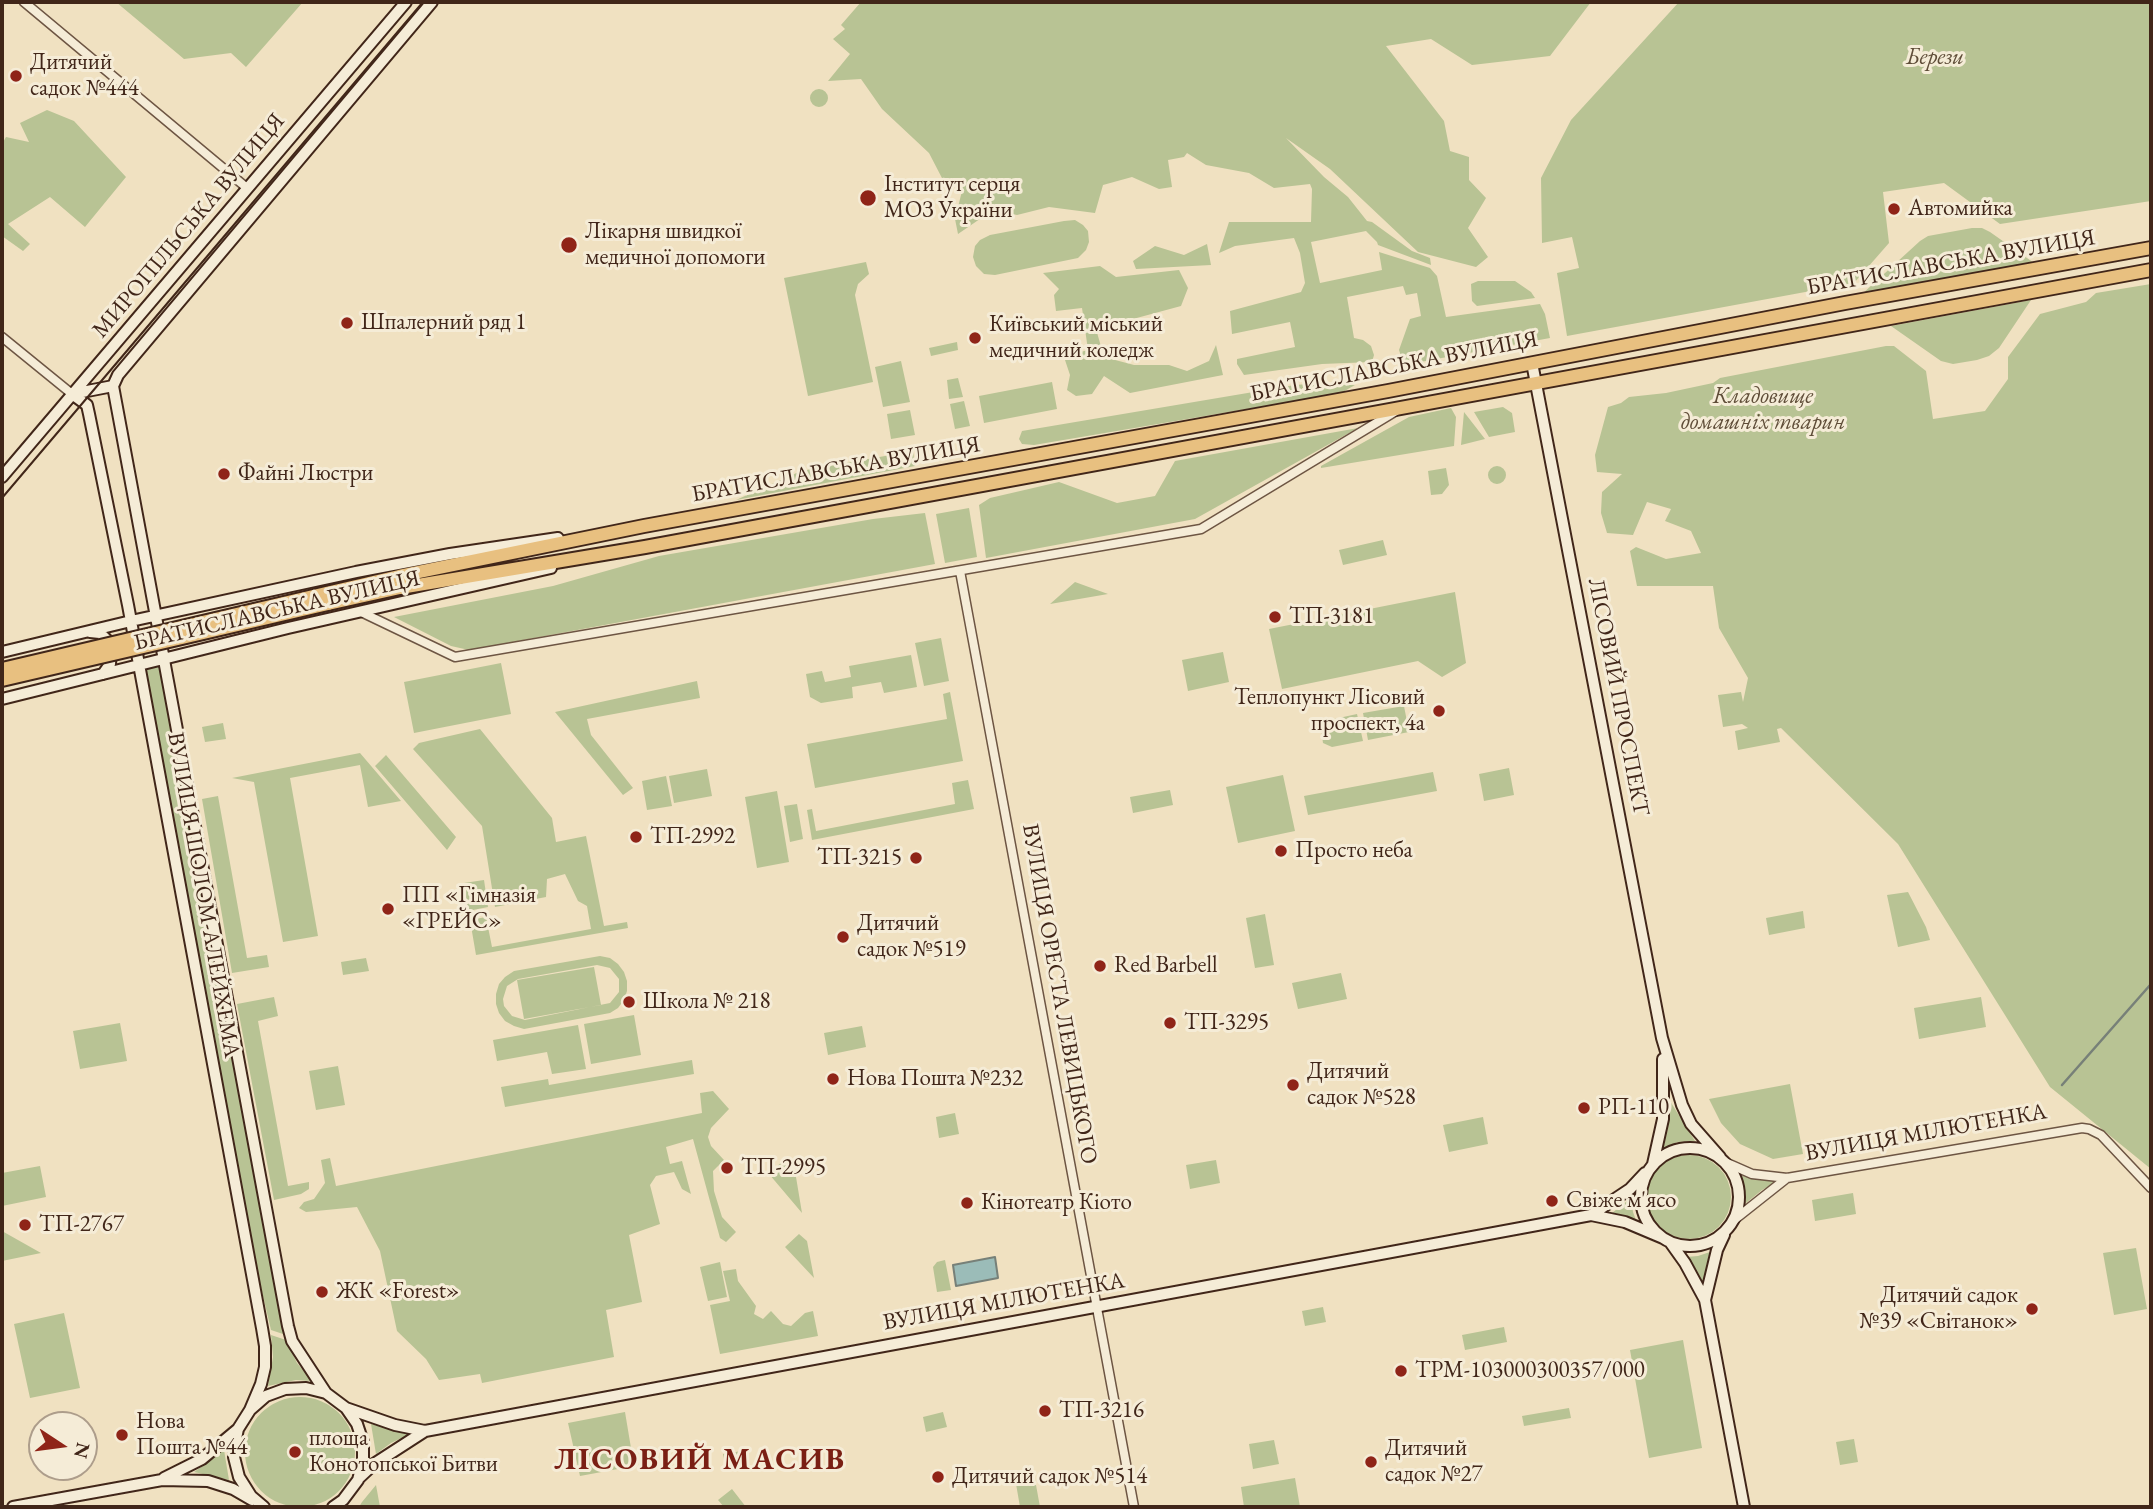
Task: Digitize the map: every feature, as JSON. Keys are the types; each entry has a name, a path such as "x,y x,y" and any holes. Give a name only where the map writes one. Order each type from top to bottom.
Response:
{"main road":[{"name":"БРАТИСЛАВСЬКА ВУЛИЦЯ","path":"2,680 327,598 399,576 644,526 2151,248"},
{"name":"БРАТИСЛАВСЬКА ВУЛИЦЯ","path":"2,669 327,598 645,547 2151,271"}],"street":[{"path":"24,2 247,188"},
{"name":"МИРОПІЛЬСЬКА ВУЛИЦЯ","path":"2,477 406,2"},
{"name":"МИРОПІЛЬСЬКА ВУЛИЦЯ","path":"113,386 118,375 432,2"},
{"path":"2,337 60,387 72,394 113,386"},
{"name":"ЛІСОВИЙ ПРОСПЕКТ","path":"1532,363 1662,1038 1682,1105 1691,1124 1724,1160"},
{"name":"ВУЛИЦЯ ШОЛОМ-АЛЕЙХЕМА","path":"113,386 288,1326 292,1341 326,1393"},
{"name":"ВУЛИЦЯ ШОЛОМ-АЛЕЙХЕМА","path":"72,394 88,405 193,950 265,1346 265,1367 250,1410"},
{"path":"361,612 455,657 1201,529 1402,408"},
{"name":"БРАТИСЛАВСЬКА ВУЛИЦЯ","path":"2,652 189,608 450,554 644,526"},
{"name":"БРАТИСЛАВСЬКА ВУЛИЦЯ","path":"2,699 645,547"},
{"name":"ВУЛИЦЯ ОРЕСТА ЛЕВИЦЬКОГО","path":"960,571 1134,1507"},
{"path":"189,608 185,622 187,642 194,649 202,650"},
{"path":"88,632 100,633 108,641 110,664 103,674"},
{"name":"ЛІСОВИЙ ПРОСПЕКТ","path":"1651,1167 1660,1136 1664,1108 1662,1038"},
{"name":"ВУЛИЦЯ МІЛЮТЕНКА","path":"1724,1160 1752,1174 1787,1178 2090,1129 2101,1135 2151,1188"},
{"path":"1705,1300 1717,1250 1740,1203 1740,1189 1735,1175 1724,1160 1698,1147 1682,1148 1668,1152 1651,1167 1641,1191 1642,1206 1654,1231 1666,1240 1685,1263 1705,1300 1744,1507"},
{"name":"ВУЛИЦЯ МІЛЮТЕНКА","path":"1591,1216 1630,1189 1651,1167"},
{"name":"ВУЛИЦЯ МІЛЮТЕНКА","path":"1734,1220 1787,1178"},
{"name":"ВУЛИЦЯ МІЛЮТЕНКА","path":"346,1408 395,1425 425,1431 1591,1216 1641,1227 1666,1240"},
{"path":"1666,1240 1686,1246 1700,1246 1725,1233"},
{"path":"162,1480 202,1459 238,1429 250,1410 266,1396 285,1389 306,1388 326,1393 346,1408 357,1424 363,1442 363,1461 358,1480 342,1504 332,1507"},
{"path":"238,1429 234,1457 239,1478 251,1496 262,1506"},
{"name":"ВУЛИЦЯ МІЛЮТЕНКА","path":"358,1480 374,1464 425,1431"},
{"path":"13,1507 162,1480 208,1482 233,1489 262,1506"}],"green space":[{"path":"116,2 303,2 246,67 231,53 184,59"},
{"path":"861,2 1591,2 1550,56 1472,65 1431,39 1386,46 1444,121 1450,151 1469,157 1469,180 1486,198 1468,228 1488,257 1476,267 1418,252 1330,169 1286,138 1348,197 1367,221 1412,251 1430,258 1431,265 1378,245 1366,231 1311,242 1320,283 1382,270 1379,252 1430,268 1437,276 1446,317 1540,304 1550,338 1404,365 1399,350 1410,319 1421,316 1417,293 1406,295 1403,286 1347,297 1354,338 1371,346 1374,355 1372,362 1322,364 1244,375 1237,359 1295,347 1290,322 1232,334 1230,311 1301,292 1305,283 1300,253 1294,238 1235,246 1219,253 1229,222 1311,222 1310,184 1274,188 1249,173 1206,165 1187,153 1184,157 1168,160 1172,187 1159,189 1132,177 1103,185 1095,213 1049,207 1017,215 993,210 958,234 955,219 962,191 943,180 929,153 882,109 861,79 828,81 850,54 833,39 845,29 841,25"},
{"name":"Берези","path":"1679,2 2151,2 2151,201 2000,224 1944,183 1883,192 1889,243 1854,283 1567,336 1557,273 1579,268 1572,237 1542,243 1541,178 1571,120"},
{"path":"819,89 825,92 828,98 825,104 819,107 813,104 810,98 813,92"},
{"path":"47,110 74,121 126,177 85,227 50,197 8,224 30,244 23,251 2,236 2,144 6,137 29,142 20,123"},
{"path":"1075,220 1088,231 1089,242 1078,258 995,275 984,274 976,266 973,257 975,246 990,235"},
{"path":"1982,228 1990,232 2034,263 1861,295 1928,236"},
{"path":"1207,244 1211,265 1136,269 1133,261 1155,246 1184,255"},
{"path":"866,262 869,274 858,284 855,295 873,382 808,396 784,278"},
{"path":"1100,266 1116,277 1179,270 1188,288 1181,306 1096,329 1104,357 1134,365 1169,365 1187,371 1209,361 1216,345 1223,375 1130,393 1104,376 1092,394 1076,396 1067,390 1070,375 1065,360 1069,355 1088,350 1082,308 1056,311 1054,295 1059,289 1043,273"},
{"path":"1478,281 1515,281 1535,298 1477,306 1472,301 1471,284"},
{"name":"Кладовище домашніх тварин","path":"2151,284 2151,1169 2050,1087 1898,844 1781,728 1777,729 1780,742 1738,750 1735,731 1748,728 1742,724 1723,727 1718,695 1741,692 1743,702 1748,678 1719,628 1713,586 1637,586 1630,551 1636,547 1666,559 1701,553 1691,531 1665,521 1671,509 1647,502 1633,535 1607,533 1601,513 1602,492 1622,474 1597,472 1595,455 1608,407 1629,397 1666,393 1713,383 1720,378 1886,346 1894,346 1926,371 1933,419 1985,411 2008,379 2008,357 2040,314 2086,302 2096,293"},
{"path":"2031,300 1999,348 1989,356 1977,360 1953,364 1941,361 1891,326"},
{"path":"957,342 958,350 931,356 929,348"},
{"path":"901,361 910,402 883,407 875,367"},
{"path":"958,378 963,397 949,399 947,380"},
{"path":"1052,382 1057,409 984,423 979,396"},
{"path":"1295,385 1355,385 1341,393 1034,445 1022,444 1019,439 1022,431"},
{"path":"964,401 970,426 955,429 950,404"},
{"path":"1503,407 1512,413 1515,432 1489,437 1474,412"},
{"path":"1451,408 1456,417 1454,446 1321,468 1409,417"},
{"path":"910,410 915,435 891,439 887,414"},
{"path":"1464,412 1485,439 1461,445"},
{"path":"1358,428 1195,519 986,558 979,505 990,498 1059,482 1117,503 1155,496 1175,461"},
{"path":"913,451 915,466 736,500 801,471"},
{"path":"1497,466 1503,469 1506,475 1503,481 1497,484 1491,481 1488,475 1491,469"},
{"path":"1446,468 1449,485 1442,494 1431,495 1428,471"},
{"path":"969,508 977,557 945,563 936,514"},
{"path":"925,513 935,564 469,650 451,646 394,617 553,586 659,556 873,519"},
{"path":"1383,540 1387,555 1343,565 1339,550"},
{"path":"1075,582 1108,594 1050,604"},
{"path":"1455,592 1466,663 1442,677 1418,661 1282,689 1269,629"},
{"path":"941,638 949,681 924,686 915,643"},
{"path":"1223,652 1229,682 1188,691 1182,660"},
{"path":"911,655 917,687 884,693 881,682 852,687 853,698 821,703 810,697 806,674 822,671 825,682 851,677 849,666"},
{"path":"163,659 286,1335 271,1330 227,1143 138,665"},
{"path":"501,663 511,714 414,733 404,682"},
{"path":"697,681 700,698 587,719 591,735 633,788 623,795 555,712"},
{"path":"950,692 963,761 815,788 807,744 947,719 943,694"},
{"path":"1404,706 1409,732 1368,740 1363,713"},
{"path":"1357,714 1363,741 1332,747 1323,743 1321,729 1325,721"},
{"path":"223,723 226,739 205,742 202,727"},
{"path":"480,729 552,818 556,842 586,836 604,926 627,922 628,928 476,955 470,920 486,917 492,947 591,929 587,906 578,901 565,874 547,879 546,897 495,907 482,826 413,749 419,743"},
{"path":"360,753 401,801 368,807 360,765 290,778 318,936 283,942 254,782 232,778"},
{"path":"386,755 456,837 447,850 375,766"},
{"path":"1509,768 1514,795 1484,801 1479,774"},
{"path":"707,769 712,796 674,803 669,776"},
{"path":"1433,772 1437,791 1308,815 1304,796"},
{"path":"1283,775 1295,831 1238,843 1226,787"},
{"path":"666,776 672,806 647,810 642,781"},
{"path":"968,780 974,809 812,840 807,810 812,809 816,831 955,804 952,783"},
{"path":"1170,790 1173,805 1133,813 1130,797"},
{"path":"777,791 789,862 757,868 745,797"},
{"path":"218,796 247,958 267,955 269,967 232,973 202,799"},
{"path":"797,804 803,839 790,842 784,806"},
{"path":"484,880 488,907 468,911 464,883"},
{"path":"1908,892 1930,940 1898,947 1887,895"},
{"path":"1803,911 1805,928 1769,935 1766,918"},
{"path":"1265,914 1274,965 1255,968 1246,918"},
{"path":"600,956 610,958 618,964 627,981 627,991 618,1008 610,1013 524,1029 505,1021 496,1004 499,984 514,971","holes":["597,965 610,968 619,979 619,992 610,1003 525,1020 512,1016 504,1006 507,986 518,979"]},
{"path":"366,958 369,971 343,975 341,962"},
{"path":"594,967 601,1005 524,1019 517,980"},
{"path":"1341,973 1347,999 1298,1009 1292,983"},
{"path":"274,997 278,1016 258,1021 288,1186 309,1182 309,1189 301,1194 274,1200 237,1004"},
{"path":"1981,997 1986,1027 1919,1039 1914,1008"},
{"path":"634,1015 641,1055 591,1064 584,1024"},
{"path":"120,1023 127,1061 80,1069 73,1031"},
{"path":"578,1025 586,1069 552,1074 547,1052 497,1061 493,1040"},
{"path":"862,1026 866,1047 828,1055 824,1033"},
{"path":"692,1060 694,1074 505,1107 501,1087 548,1079 549,1085"},
{"path":"338,1066 345,1105 316,1110 309,1071"},
{"path":"1790,1084 1803,1154 1773,1159 1740,1144 1721,1123 1709,1099"},
{"path":"713,1091 729,1109 711,1128 708,1137 711,1146 724,1160 713,1171 714,1191 722,1217 736,1232 726,1242 720,1238 693,1139 666,1147 670,1164 682,1161 691,1194 682,1189 674,1172 656,1176 650,1185 660,1224 629,1235 642,1302 606,1310 614,1357 482,1383 480,1374 439,1380 426,1359 397,1331 380,1251 357,1207 306,1212 299,1208 304,1202 314,1199 325,1183 321,1160 330,1158 336,1186 702,1113 700,1093"},
{"path":"1670,1101 1695,1141 1677,1142 1663,1149 1668,1129"},
{"path":"955,1113 959,1134 939,1138 936,1117"},
{"path":"1483,1117 1488,1144 1449,1152 1443,1125"},
{"path":"1681,1155 1697,1155 1713,1162 1724,1173 1731,1189 1728,1213 1719,1227 1697,1239 1681,1239 1665,1232 1654,1221 1647,1205 1647,1189 1654,1173 1665,1162"},
{"path":"785,1159 795,1171 802,1213 769,1174"},
{"path":"1216,1160 1220,1183 1190,1189 1186,1165"},
{"path":"40,1166 46,1197 2,1206 2,1173"},
{"path":"1740,1175 1779,1181 1746,1203 1745,1188"},
{"path":"1853,1193 1856,1214 1815,1221 1812,1200"},
{"path":"1631,1198 1637,1223 1613,1217 1612,1213"},
{"path":"2,1231 41,1253 2,1261"},
{"path":"799,1234 807,1241 814,1278 785,1247"},
{"path":"2136,1248 2147,1309 2114,1315 2103,1253"},
{"path":"1710,1252 1706,1267 1705,1286 1686,1257"},
{"path":"945,1260 951,1290 937,1292 933,1267 937,1262"},
{"path":"720,1262 727,1297 708,1301 700,1267"},
{"path":"736,1269 738,1281 756,1306 754,1314 763,1319 771,1311 783,1324 791,1326 805,1313 813,1311 818,1336 720,1354 710,1305 730,1301 723,1271"},
{"path":"1323,1307 1326,1322 1305,1326 1302,1311"},
{"path":"64,1313 80,1388 30,1398 14,1324"},
{"path":"1504,1327 1507,1342 1465,1350 1462,1335"},
{"path":"271,1335 286,1340 297,1363 312,1381 296,1380 268,1386 273,1357"},
{"path":"1683,1340 1702,1448 1649,1458 1630,1350"},
{"path":"300,1397 321,1401 339,1413 351,1431 355,1452 351,1473 339,1491 321,1503 300,1507 279,1503 261,1491 249,1473 245,1452 249,1431 261,1413 279,1401"},
{"path":"1569,1408 1571,1418 1524,1426 1522,1416"},
{"path":"625,1412 634,1466 580,1476 568,1423"},
{"path":"943,1412 947,1427 926,1432 923,1417"},
{"path":"371,1424 389,1429 412,1433 376,1454"},
{"path":"1854,1439 1858,1462 1840,1465 1836,1442"},
{"path":"1274,1440 1279,1464 1253,1469 1249,1444"},
{"path":"224,1450 229,1480 194,1472 211,1460"},
{"path":"742,1451 744,1466 726,1469 723,1454"},
{"path":"1034,1474 1040,1507 1020,1507 1015,1478"},
{"path":"1295,1478 1300,1507 1244,1507 1241,1487"},
{"path":"376,1485 380,1507 359,1507 362,1502"},
{"path":"732,1489 746,1507 724,1507 718,1500"}],"water":[{"path":"995,1257 998,1278 956,1286 953,1265"}],"waterway":[{"path":"2062,1085 2151,984"}],"tram line":[{"path":"2,498 423,2"}],"place":[{"name":"Дитячий садок №444","path":"16,76"},
{"name":"Інститут серця МОЗ України","path":"868,198"},
{"name":"Автомийка","path":"1894,209"},
{"name":"Лікарня швидкої медичної допомоги","path":"569,245"},
{"name":"Шпалерний ряд 1","path":"347,323"},
{"name":"Київський міський медичний коледж","path":"975,338"},
{"name":"Файні Люстри","path":"224,474"},
{"name":"ТП-3181","path":"1275,617"},
{"name":"Теплопункт Лісовий проспект, 4а","path":"1439,711"},
{"name":"ТП-2992","path":"636,837"},
{"name":"Просто неба","path":"1281,851"},
{"name":"ТП-3215","path":"916,858"},
{"name":"ПП «Гімназія «ГРЕЙС»","path":"388,909"},
{"name":"Дитячий садок №519","path":"843,937"},
{"name":"Red Barbell","path":"1100,966"},
{"name":"Школа № 218","path":"629,1002"},
{"name":"ТП-3295","path":"1170,1023"},
{"name":"Нова Пошта №232","path":"833,1079"},
{"name":"Дитячий садок №528","path":"1293,1085"},
{"name":"РП-110","path":"1584,1108"},
{"name":"ТП-2995","path":"727,1168"},
{"name":"Свіже м'ясо","path":"1552,1201"},
{"name":"Кінотеатр Кіото","path":"967,1203"},
{"name":"ТП-2767","path":"25,1225"},
{"name":"ЖК «Forest»","path":"322,1292"},
{"name":"Дитячий садок №39 «Світанок»","path":"2032,1309"},
{"name":"ТРМ-103000300357/000","path":"1401,1371"},
{"name":"ТП-3216","path":"1045,1411"},
{"name":"Нова Пошта №44","path":"122,1435"},
{"name":"площа Конотопської Битви","path":"295,1452"},
{"name":"Дитячий садок №27","path":"1371,1462"},
{"name":"Дитячий садок №514","path":"938,1477"}],"district":[{"name":"ЛІСОВИЙ МАСИВ","path":"700,1461"}]}
